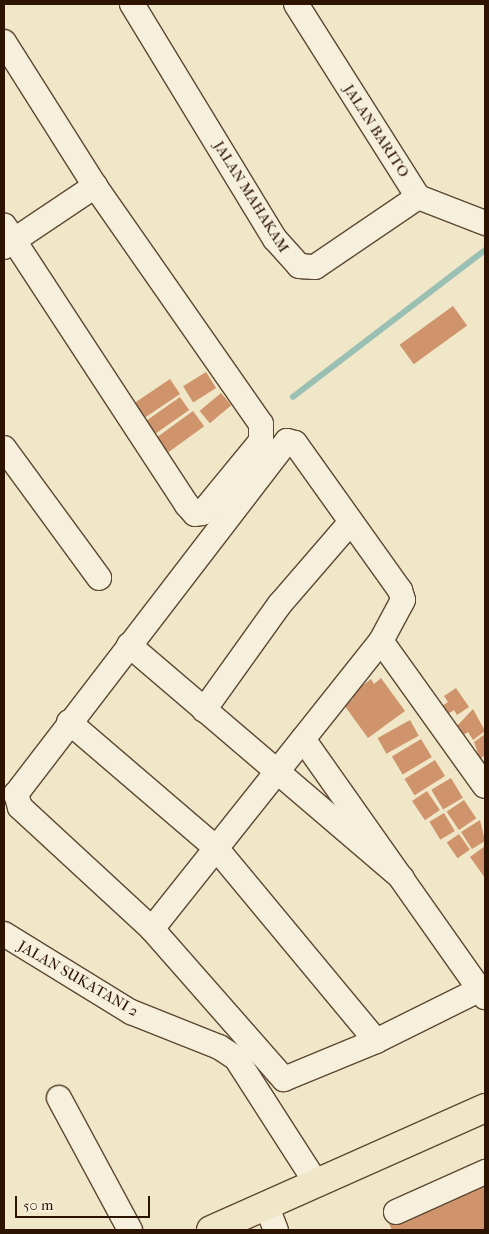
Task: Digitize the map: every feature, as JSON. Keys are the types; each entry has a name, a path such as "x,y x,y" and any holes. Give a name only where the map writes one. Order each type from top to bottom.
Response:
{"main road":[{"path":"211,1230 272,1219 317,1184 485,1108"}],"street":[{"name":"JALAN MAHAKAM","path":"132,4 276,238 299,266 315,267 418,197"},
{"name":"JALAN BARITO","path":"296,4 418,197"},
{"path":"4,42 95,186 261,424 261,441 202,513 195,514 187,505 7,238 95,186"},
{"path":"418,197 485,224"},
{"path":"152,929 380,641 402,605 402,595 295,443 287,441 18,790 17,802 152,929 284,1079 376,1041 484,991 303,739"},
{"path":"4,448 99,578"},
{"path":"204,710 280,604 350,522"},
{"path":"380,641 485,786"},
{"path":"130,645 276,774 402,878"},
{"path":"69,722 216,848 376,1041"},
{"name":"JALAN SUKATANI 2","path":"4,934 131,1012 219,1047 236,1058 317,1184"},
{"path":"60,1098 130,1230"},
{"path":"396,1212 485,1172"}],"building":[{"path":"453,306 467,325 414,364 400,345"},
{"path":"206,372 216,388 193,402 183,386"},
{"path":"170,379 180,394 143,419 133,404"},
{"path":"221,393 231,405 210,423 200,411"},
{"path":"180,397 189,410 151,436 142,423"},
{"path":"193,411 204,426 163,456 152,441"},
{"path":"381,678 405,711 368,738 344,705 353,699 350,695 371,679 374,684"},
{"path":"456,688 469,707 457,715 454,710 448,714 442,706 448,702 444,696"},
{"path":"473,709 485,731 473,740 468,732 462,736 456,727"},
{"path":"410,720 419,736 386,754 378,738"},
{"path":"485,734 485,755 480,759 474,742"},
{"path":"421,739 432,757 403,775 392,757"},
{"path":"435,760 445,776 415,795 404,779"},
{"path":"451,778 463,798 443,810 431,790"},
{"path":"427,791 440,810 425,820 412,801"},
{"path":"464,800 476,818 459,830 447,812"},
{"path":"444,813 455,831 440,840 429,822"},
{"path":"480,820 485,841 472,849 461,832"},
{"path":"459,834 470,850 458,858 447,843"},
{"path":"485,846 485,878 470,857"},
{"path":"485,1184 485,1230 392,1230 389,1224"}],"waterway":[{"path":"293,397 485,250"}]}
